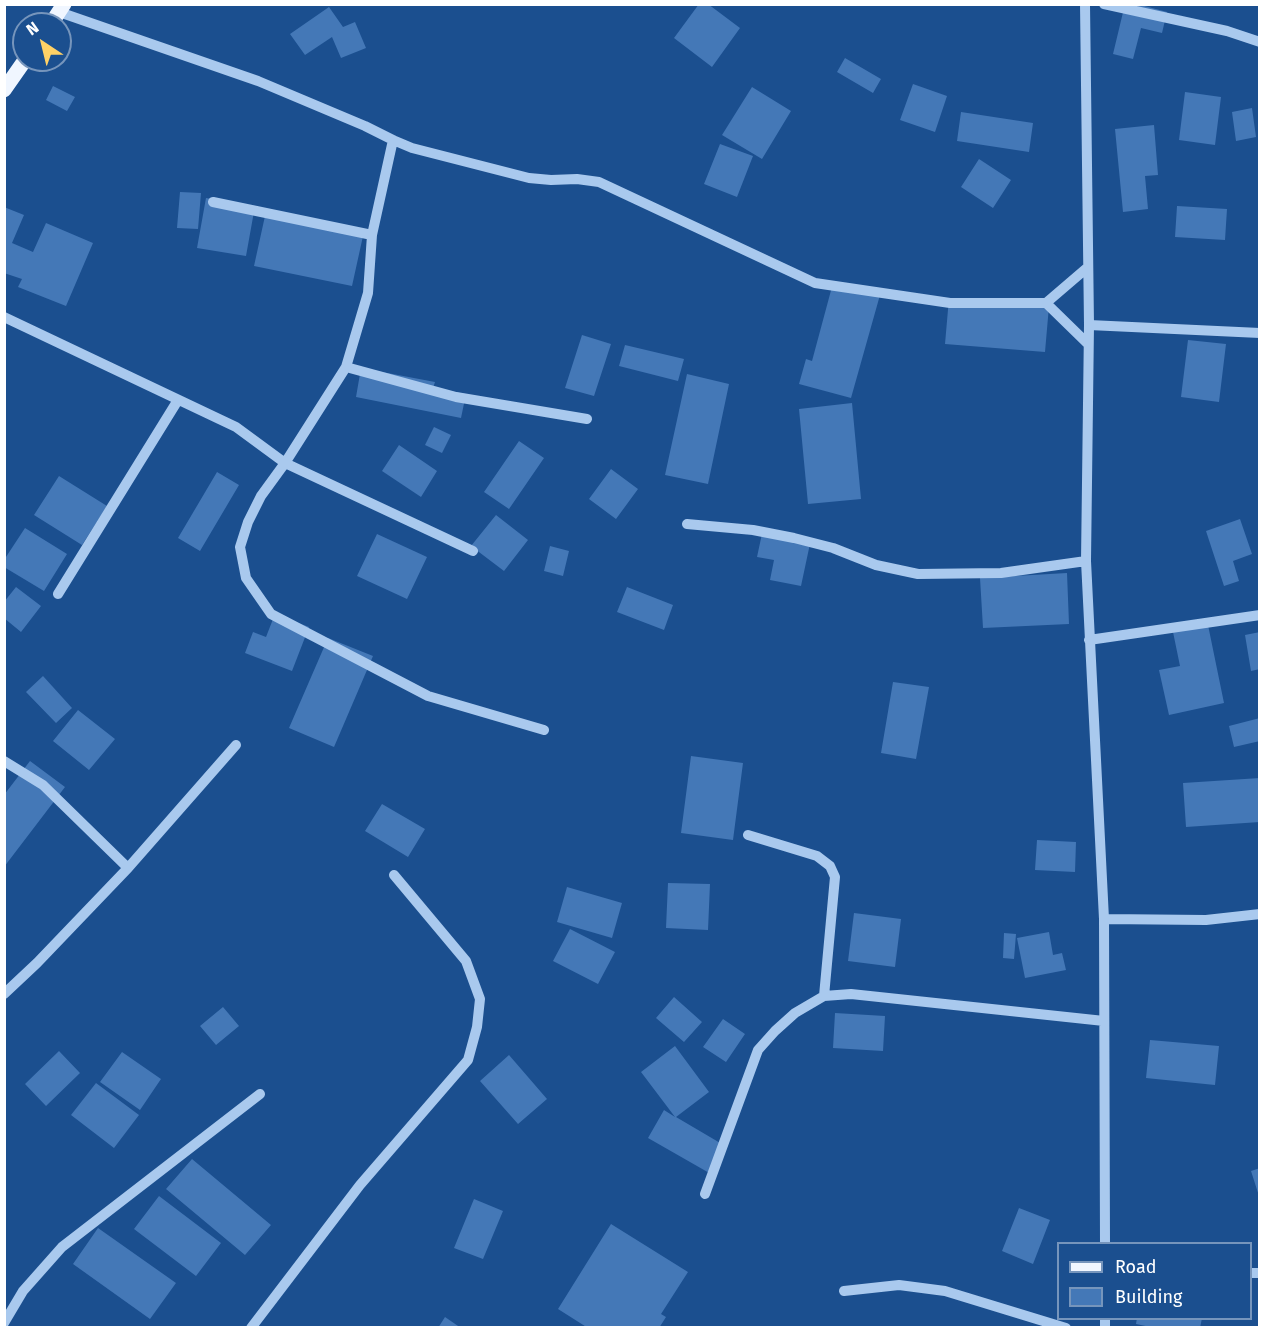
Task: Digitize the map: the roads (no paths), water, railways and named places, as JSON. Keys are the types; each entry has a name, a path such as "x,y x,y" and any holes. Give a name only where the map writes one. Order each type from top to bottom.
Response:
{"main road":[{"path":"4,90 17,72"}],"street":[{"path":"1085,4 1089,325 1086,561 1104,919 1105,1242"},
{"path":"1104,4 1227,31 1260,42"},
{"path":"72,19 258,81 412,148 529,178 599,182 815,284 950,303 1046,303 1088,267"},
{"path":"393,140 372,235 368,293 346,367 285,463 261,496 248,522 240,547 246,578 271,614 428,696 544,730"},
{"path":"213,202 372,235"},
{"path":"1046,303 1088,344"},
{"path":"4,317 236,427 285,463 473,552"},
{"path":"1089,325 1260,333"},
{"path":"346,367 456,397 587,419"},
{"path":"58,594 178,400"},
{"path":"687,524 753,530 794,538 833,548 876,565 918,574 1001,573 1086,561"},
{"path":"1089,640 1260,615"},
{"path":"4,994 128,868 236,745"},
{"path":"4,761 43,785 128,868"},
{"path":"748,835 817,856 830,867 835,877 824,996"},
{"path":"251,1328 360,1185 468,1060 477,1027 480,999 466,960 394,874"},
{"path":"1104,919 1206,920 1260,914"},
{"path":"705,1194 758,1050 795,1013 824,996 850,994 1104,1021"},
{"path":"4,1323 23,1291 62,1247 260,1094"},
{"path":"844,1291 899,1285 945,1291 1066,1328"}]}
